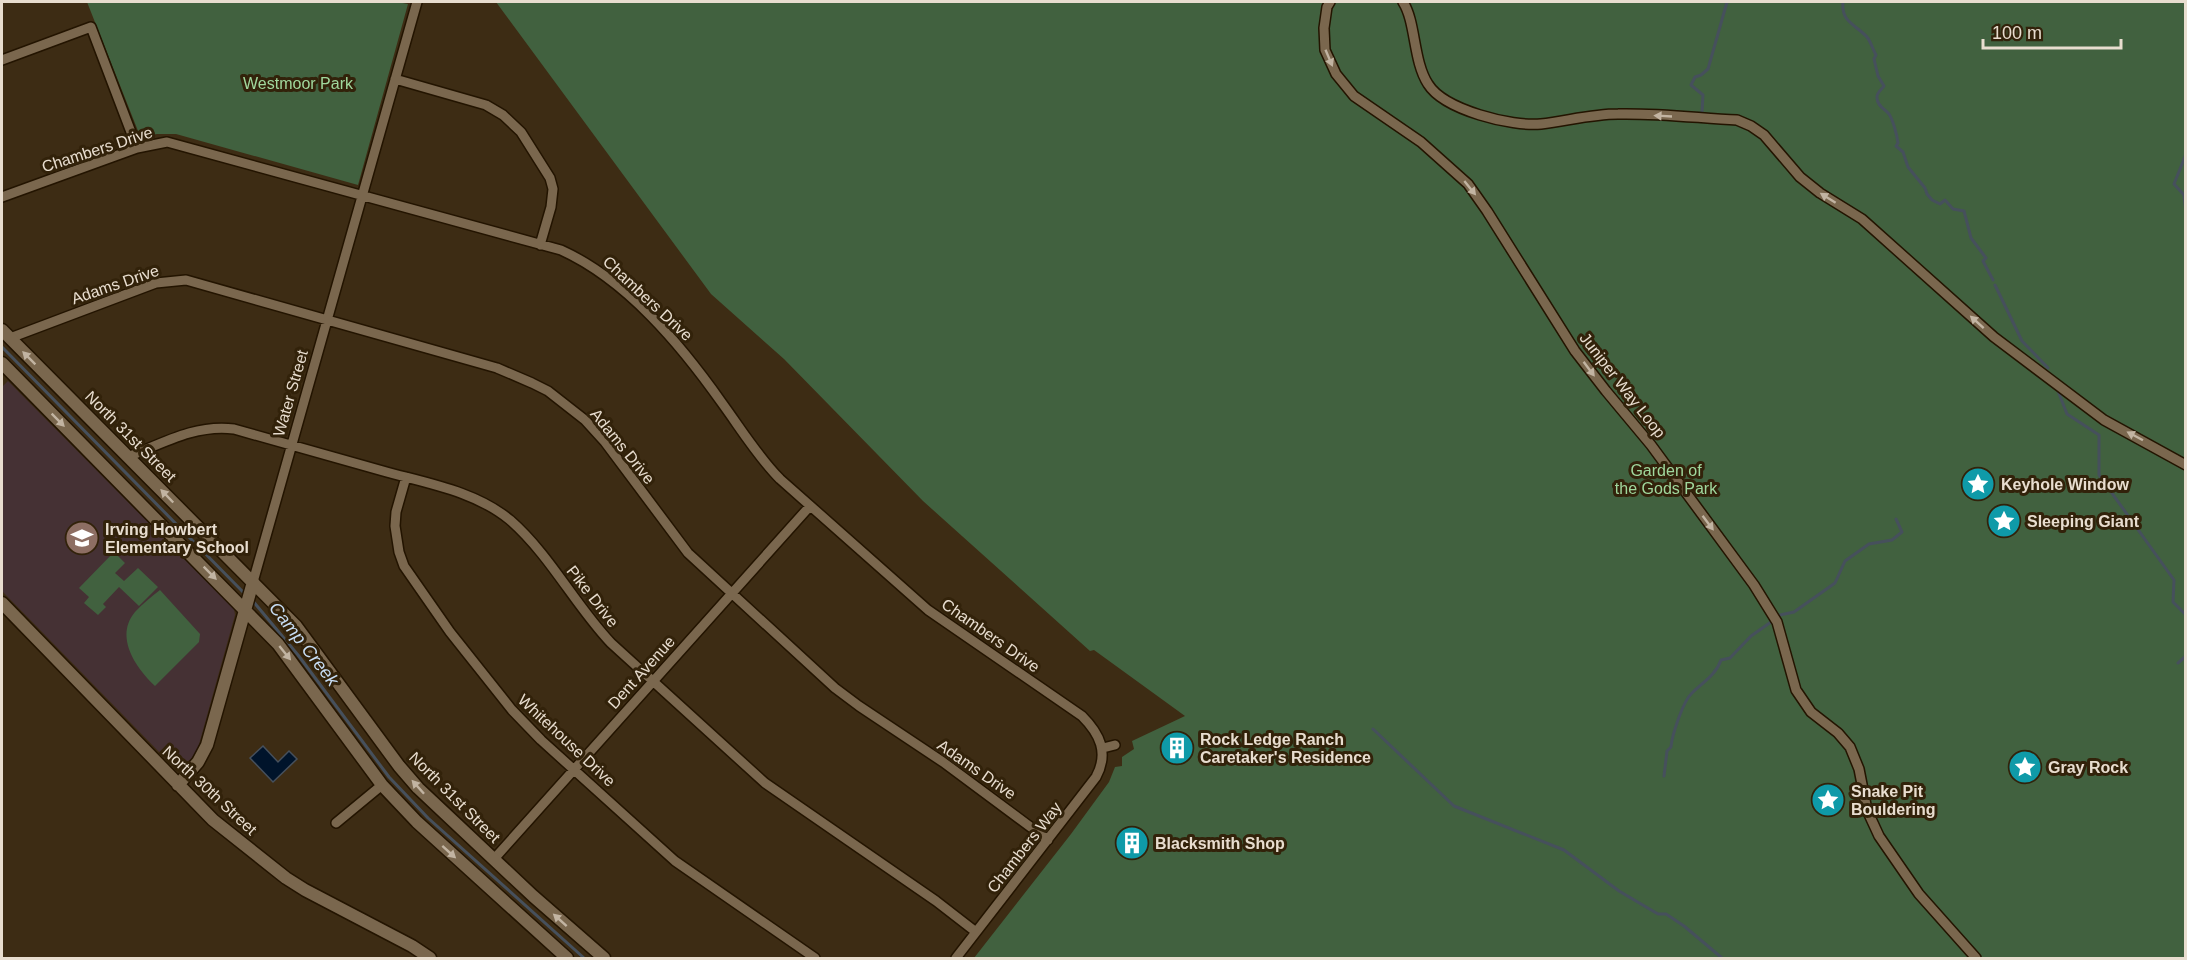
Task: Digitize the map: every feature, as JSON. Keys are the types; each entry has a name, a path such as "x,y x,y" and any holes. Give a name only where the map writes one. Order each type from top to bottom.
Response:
{"main road":[{"name":"North 31st Street","path":"6,334 296,626 399,766 418,788 604,958"},
{"path":"2,363 246,610 295,664 382,785 439,843 567,958"},
{"name":"Water Street","path":"178,785 198,762 207,745 253,582"},
{"name":"North 30th Street","path":"2,603 213,820 286,878 330,905 412,946 430,958"}],"street":[{"name":"Water Street","path":"253,582 417,2"},
{"name":"Juniper Way Loop","path":"1330,2 1324,28 1325,50 1336,74 1354,96 1421,142 1468,184 1575,351 1652,446 1755,585 1777,622 1796,690 1811,712 1838,733 1850,747 1858,769 1867,810 1879,836 1919,894 1976,958"},
{"path":"1403,2 1419,63 1428,85 1443,100 1467,111 1514,122 1538,124 1618,114 1737,120 1751,126 1764,135 1800,177 1820,193 1862,219 1994,337 2104,420 2186,465"},
{"path":"2,60 91,27 137,148"},
{"path":"395,79 486,105 503,115 521,132 544,168 553,189 551,207 540,244"},
{"name":"Chambers Drive","path":"2,198 137,148 157,143 177,144 561,250 601,272 662,328 701,374 771,470 810,506 928,610 1082,716 1097,734 1103,748"},
{"name":"Adams Drive","path":"6,334 156,283 178,279 496,368 532,383 561,400 585,420 605,442 683,547 848,698 943,762 1048,840"},
{"name":"Pike Drive","path":"128,457 188,432 210,427 234,429 406,477 487,504 508,519 538,549 600,631 653,682 771,787 936,901 976,932"},
{"name":"Whitehouse Drive","path":"406,477 396,512 395,526 396,540 404,566 450,632 497,693 525,725 680,865 815,958"},
{"name":"Dent Avenue","path":"494,859 810,506"},
{"path":"1103,748 1116,746"},
{"name":"Chambers Way","path":"956,958 1096,777 1103,760 1103,748"},
{"path":"336,823 382,785"}],"shaded area":[{"name":"Irving Howbert Elementary School","path":"8,381 234,609 235,615 198,748 191,759 184,764 173,764 165,758 2,591 2,387"}],"green space":[{"name":"Westmoor Park","path":"87,2 397,2 408,4 358,185 176,134 140,136"},
{"name":"Garden of the Gods Park","path":"496,2 2185,2 2185,958 974,958 1071,834 1109,782 1115,767 1122,766 1122,757 1134,749 1132,741 1185,716 1094,650 1090,651 923,501 784,359 711,294"},
{"path":"114,552 125,563 115,573 124,581 138,568 158,587 139,606 119,587 103,604 106,607 98,615 84,603 89,597 79,588"},
{"path":"160,590 200,634 199,642 155,686 141,670 130,652 127,632 129,622 135,612"}],"water":[{"path":"263,746 278,762 289,751 297,759 273,782 250,758"}],"waterway":[{"path":"1702,112 1703,95 1691,85 1695,77 1708,69 1727,2"},
{"path":"1843,2 1844,14 1867,37 1876,55 1874,59 1878,76 1884,86 1877,94 1877,101 1892,120 1898,143 1896,146 1903,152 1908,167 1932,200 1940,204 1945,200 1953,209 1964,211 1971,238 1986,258 1983,261 1993,280"},
{"path":"2186,154 2174,184 2184,195 2186,212"},
{"path":"1995,285 2022,341 2048,368"},
{"name":"Camp Creek","path":"2,347 245,594"},
{"path":"2058,391 2067,414 2099,435 2099,475 2174,580 2173,602 2186,615"},
{"path":"1780,615 1794,612 1835,583 1845,561 1869,544 1892,540 1902,532 1896,519"},
{"name":"Camp Creek","path":"252,600 298,655 389,777 428,818 584,958"},
{"path":"1664,776 1667,751 1671,747 1678,718 1689,697 1712,674 1721,660 1730,658 1751,636 1771,622"},
{"path":"2178,663 2186,656"},
{"path":"1373,729 1454,806 1564,850 1619,891 1658,914 1666,914 1684,926 1722,958"}],"place":[{"name":"Keyhole Window","path":"1978,484"},
{"name":"Sleeping Giant","path":"2004,521"},
{"name":"Irving Howbert Elementary School","path":"82,538"},
{"name":"Rock Ledge Ranch Caretaker's Residence","path":"1177,748"},
{"name":"Gray Rock","path":"2025,767"},
{"name":"Snake Pit Bouldering","path":"1828,800"},
{"name":"Blacksmith Shop","path":"1132,843"}]}
